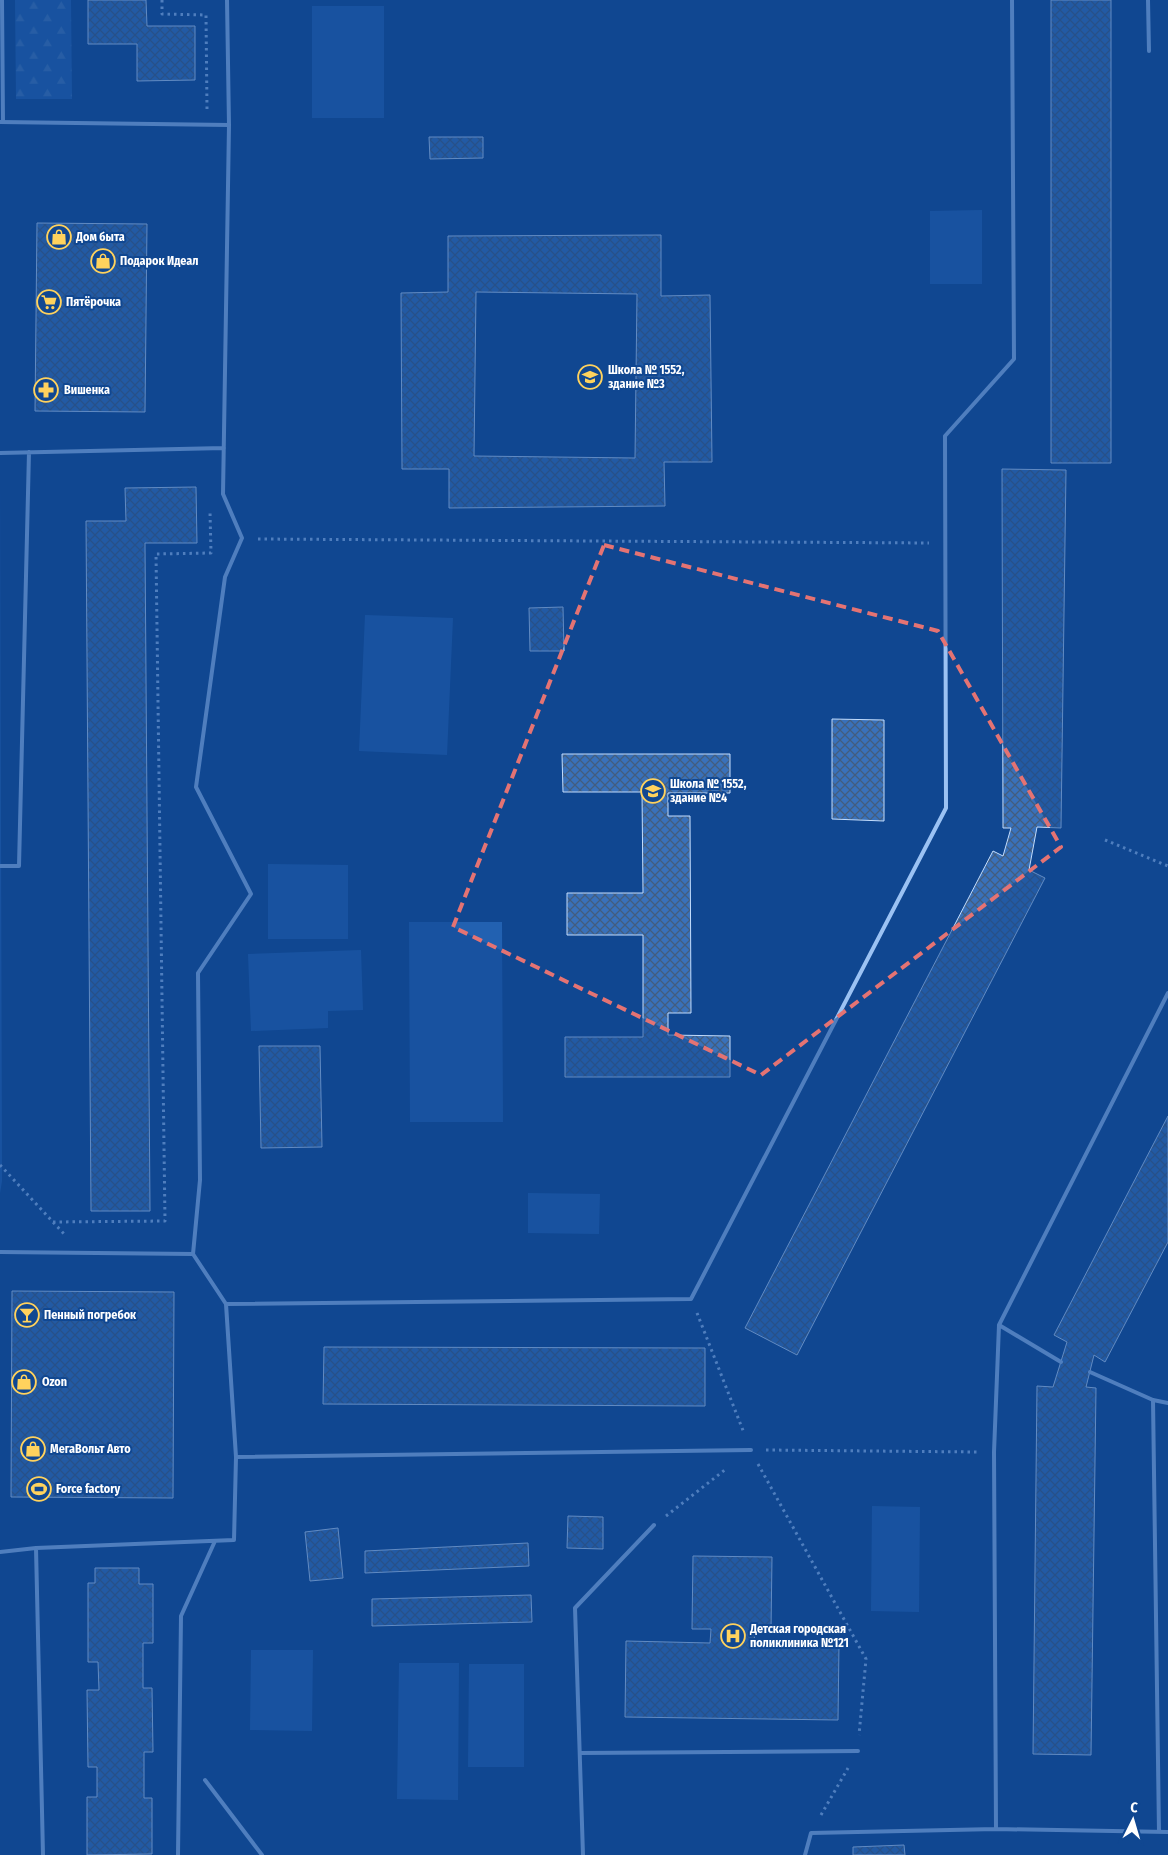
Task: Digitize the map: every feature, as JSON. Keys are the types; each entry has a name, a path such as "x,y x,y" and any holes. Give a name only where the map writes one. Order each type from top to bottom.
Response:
{"lane":[{"path":"2,0 1,122 229,125"},
{"path":"0,1552 36,1548 234,1540 236,1457 226,1304 193,1254 200,1180 198,973 251,894 196,787 225,577 242,538 223,494 229,125 227,0"},
{"path":"226,1304 691,1299 946,808 945,436 1014,360 1012,0"},
{"path":"1148,0 1149,51"},
{"path":"0,453 224,448"},
{"path":"0,866 19,866 30,452"},
{"path":"996,1829 994,1452 999,1325 1168,993"},
{"path":"0,1252 193,1254"},
{"path":"999,1325 1061,1362"},
{"path":"1090,1372 1153,1400 1168,1403"},
{"path":"1153,1400 1159,1832"},
{"path":"236,1457 751,1450"},
{"path":"583,1855 575,1608 654,1525"},
{"path":"178,1855 181,1616 216,1541"},
{"path":"36,1548 43,1855"},
{"path":"580,1753 858,1751"},
{"path":"205,1780 262,1855"},
{"path":"805,1855 811,1833 996,1829 1168,1832"}],"path":[{"path":"162,0 162,14 206,15 208,124"},
{"path":"54,1222 165,1221 156,554 211,553 210,505"},
{"path":"242,538 945,544"},
{"path":"1105,840 1168,866"},
{"path":"0,1165 83,1253"},
{"path":"691,1299 751,1450 866,1659 858,1751 811,1833"},
{"path":"654,1525 751,1450 994,1452"}],"highlighted area":[{"path":"604,545 938,631 1061,847 761,1075 453,927"}],"green space":[{"path":"15,0 71,0 72,99 16,99"},
{"path":"312,6 384,6 384,118 312,118"},
{"path":"982,210 982,284 930,284 930,211"},
{"path":"0,488 2,1181 0,1193"},
{"path":"365,615 453,618 447,755 359,751"},
{"path":"268,864 348,865 348,939 268,939"},
{"path":"409,922 502,922 503,1122 410,1122"},
{"path":"361,950 363,1010 328,1011 328,1028 251,1031 248,954"},
{"path":"528,1193 600,1194 599,1234 528,1233"},
{"path":"872,1506 920,1507 919,1612 871,1611"},
{"path":"251,1650 313,1650 312,1731 250,1730"},
{"path":"399,1663 459,1663 458,1800 397,1799"},
{"path":"469,1664 524,1664 524,1767 468,1767"}],"building":[{"path":"88,0 146,0 147,26 195,26 195,80 137,81 137,44 88,44"},
{"path":"1051,0 1111,0 1111,463 1051,463"},
{"path":"429,137 483,137 483,158 430,159"},
{"path":"37,223 147,224 145,412 35,411"},
{"path":"661,235 661,296 710,295 712,462 664,462 665,506 449,508 449,469 402,469 401,293 448,292 448,236","holes":["476,292 637,294 635,458 474,456"]},
{"path":"1002,469 1066,470 1061,828 1037,827 1029,870 1045,878 797,1355 745,1328 993,851 1003,856 1011,828 1003,828"},
{"path":"196,487 197,543 145,543 150,1211 91,1211 86,521 126,521 125,488"},
{"path":"563,607 564,651 530,651 529,608"},
{"path":"832,719 884,720 884,821 832,819"},
{"path":"562,754 730,754 730,793 668,793 668,816 690,816 691,1013 668,1013 668,1035 730,1036 730,1077 565,1077 565,1037 643,1037 643,935 567,935 567,893 643,893 642,792 563,792"},
{"path":"259,1046 320,1046 322,1147 261,1148"},
{"path":"1168,1116 1168,1242 1105,1362 1094,1355 1086,1387 1096,1388 1091,1755 1033,1754 1037,1386 1053,1387 1067,1342 1054,1335"},
{"path":"12,1291 174,1292 173,1498 11,1497"},
{"path":"324,1347 705,1348 705,1406 323,1404"},
{"path":"568,1516 603,1517 603,1549 567,1548"},
{"path":"338,1528 343,1578 310,1581 305,1532"},
{"path":"528,1543 529,1566 365,1573 365,1551"},
{"name":"Детская городская поликлиника №121","path":"693,1556 772,1557 771,1630 755,1630 754,1643 839,1644 838,1720 625,1717 626,1641 710,1643 711,1629 692,1629"},
{"path":"95,1568 139,1568 139,1584 153,1584 153,1643 143,1643 143,1688 152,1688 153,1752 144,1752 144,1798 152,1798 152,1854 87,1855 87,1797 97,1797 97,1767 88,1767 87,1690 99,1690 98,1662 88,1662 88,1583 95,1583"},
{"path":"531,1595 532,1622 372,1626 372,1599"},
{"path":"904,1845 905,1855 853,1855 853,1847"}],"place":[{"name":"Дом быта","path":"59,237"},
{"name":"Подарок Идеал","path":"103,261"},
{"name":"Пятёрочка","path":"49,302"},
{"name":"Школа № 1552, здание №3","path":"590,377"},
{"name":"Вишенка","path":"46,390"},
{"name":"Школа № 1552, здание №4","path":"653,791"},
{"name":"Пенный погребок","path":"27,1315"},
{"name":"Ozon","path":"24,1382"},
{"name":"МегаВольт Авто","path":"33,1449"},
{"name":"Force factory","path":"39,1489"},
{"name":"Детская городская поликлиника №121","path":"733,1636"}]}
